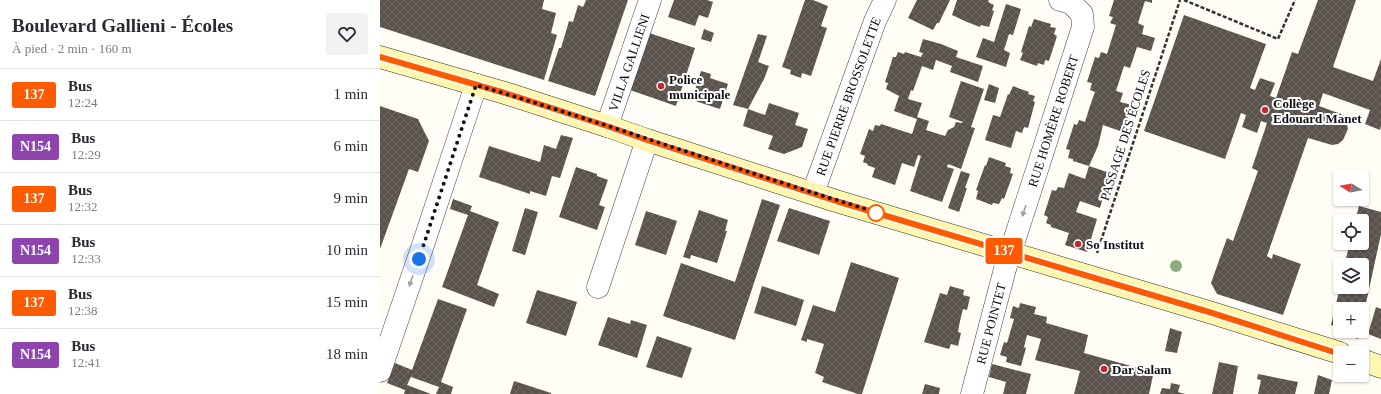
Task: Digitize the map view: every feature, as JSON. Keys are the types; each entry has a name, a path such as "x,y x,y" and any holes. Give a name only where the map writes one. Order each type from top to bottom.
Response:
{"main road":[{"path":"380,56 607,126 813,193 1209,312 1333,352"},
{"path":"1369,363 1381,367"}],"street":[{"name":"VILLA GALLIENI","path":"607,126 650,0"},
{"name":"RUE PIERRE BROSSOLETTE","path":"813,193 875,21 885,0"},
{"name":"RUE HOMÈRE ROBERT","path":"1010,253 1083,27 1084,7 1060,0"},
{"path":"380,371 476,85"},
{"path":"598,288 647,140"},
{"name":"RUE POINTET","path":"972,394 1010,253"}],"path":[{"name":"PASSAGE DES ÉCOLES","path":"1089,277 1180,0"},
{"path":"1184,0 1278,39 1295,0"}],"building":[{"path":"380,0 544,0 542,9 556,13 551,33 557,35 544,80 380,27"},
{"path":"586,0 628,0 595,96 548,81 559,48 561,48 569,21 573,22 578,5 583,7"},
{"path":"674,0 707,0 713,2 708,18 699,15 695,26 668,17"},
{"path":"805,0 813,0 828,6 821,26 827,28 811,76 802,73 801,78 790,74 791,70 782,67"},
{"path":"917,0 950,0 939,23 937,23 933,30 908,18"},
{"path":"957,0 989,0 988,2 994,5 992,10 994,11 989,27 981,25 980,27 952,15"},
{"path":"1114,0 1152,0 1152,3 1145,1 1138,23 1144,26 1142,34 1155,38 1151,51 1137,47 1130,68 1124,66 1116,91 1123,93 1120,102 1132,105 1123,132 1103,125 1098,146 1089,166 1068,158 1070,150 1066,149 1074,124 1077,125 1079,120 1085,122 1095,92 1090,90 1092,83 1087,82 1095,57 1099,58 1101,52 1107,54 1116,25 1110,23 1113,17 1109,16"},
{"path":"1318,0 1356,0 1333,67 1373,81 1381,59 1381,126 1380,130 1365,124 1370,110 1323,93 1319,106 1341,114 1346,120 1348,129 1343,140 1338,144 1332,145 1308,138 1267,256 1272,259 1273,254 1301,264 1283,315 1217,294 1211,283 1227,238 1233,241 1258,171 1252,168 1267,123 1261,121 1257,133 1242,127 1246,115 1241,113 1225,159 1144,131 1184,15 1266,44 1250,88 1255,90 1260,78 1275,83 1270,96 1276,98 1292,52 1298,54"},
{"path":"1006,4 1021,9 1013,35 1009,34 1004,50 1010,53 1006,67 976,57 983,38 994,42"},
{"path":"1034,19 1051,24 1050,27 1056,28 1054,34 1057,36 1049,61 1045,60 1044,65 1038,63 1037,66 1020,60 1029,26 1031,27"},
{"path":"704,29 714,33 711,42 701,39"},
{"path":"649,33 695,48 676,106 630,90"},
{"path":"758,34 767,36 758,62 769,66 764,79 748,109 733,105"},
{"path":"923,39 958,51 956,57 983,66 978,82 950,72 952,66 936,60 933,70 922,66 913,91 911,90 908,99 922,103 917,117 929,121 926,130 945,136 948,130 954,127 956,122 963,122 949,117 961,81 984,89 971,127 975,128 961,169 948,164 947,167 954,169 942,202 910,191 921,156 918,155 914,167 902,163 895,185 872,177 875,168 863,162 865,156 860,154 869,129 873,131 875,125 880,126 881,124 912,134 917,119 894,111 899,96 886,89 888,83 885,82 893,57 896,57 898,52 904,54 905,52 921,57 923,53 919,52"},
{"path":"701,71 711,74 710,78 728,84 720,109 692,100"},
{"path":"989,84 999,88 995,103 984,100"},
{"path":"1013,86 1035,96 1033,101 1035,102 1028,128 1024,127 1022,133 1016,131 1011,148 985,140 993,115 1000,117 1008,94 1009,95"},
{"path":"769,103 799,113 795,125 808,129 802,147 784,154 768,149 773,136 743,126 748,109 765,115"},
{"path":"380,106 418,119 429,141 418,172 409,169 380,249"},
{"path":"561,135 573,138 560,178 552,176 546,196 530,191 530,194 479,177 489,146 540,162 544,145 556,149"},
{"path":"989,157 1006,163 1005,166 1011,168 1010,173 1013,174 1004,199 1002,198 999,204 993,203 992,205 976,199 978,191 976,190"},
{"path":"1089,166 1110,173 1100,208 1080,201 1076,212 1097,219 1087,252 1065,245 1069,233 1051,227 1051,225 1046,223 1048,217 1044,215 1052,190 1056,191 1058,187 1064,188 1069,173 1085,179"},
{"path":"576,167 597,174 597,176 608,180 599,205 605,207 597,230 559,217"},
{"path":"961,171 970,174 959,212 948,208"},
{"path":"453,199 472,206 470,211 499,222 477,285 499,294 494,307 442,287 468,215 450,209"},
{"path":"762,199 780,205 735,340 663,316 681,263 735,282"},
{"path":"1359,206 1381,212 1381,234 1369,289 1369,258 1346,258 1348,250 1369,250 1369,214 1357,214"},
{"path":"525,208 538,212 525,255 512,251"},
{"path":"789,208 830,221 819,255 777,241"},
{"path":"699,210 728,220 725,231 727,231 717,263 691,255 690,259 683,257"},
{"path":"646,211 677,221 666,255 635,245"},
{"path":"851,262 899,278 862,394 822,382 824,377 815,373 824,344 807,339 807,342 801,340 813,305 835,312"},
{"path":"762,286 804,300 796,326 754,313"},
{"path":"950,286 964,290 963,295 970,297 967,310 963,309 960,321 958,332 961,333 958,346 951,344 949,349 924,342 940,293 947,295"},
{"path":"537,290 577,302 566,336 526,323"},
{"path":"1338,294 1368,294 1366,302 1336,302"},
{"path":"438,299 467,309 441,382 453,387 451,394 436,394 439,387 411,377 407,385 431,394 404,394 405,390 387,383 395,363 412,370"},
{"path":"1020,303 1036,307 1034,314 1047,317 1046,323 1088,335 1084,353 1154,371 1149,394 1074,394 1080,371 1035,360 1041,339 1027,335 1024,347 1026,348 1021,366 1006,362 1007,357 1000,355 1004,342 1007,343 1014,319 1010,318 1013,306 1019,308"},
{"path":"1376,307 1381,309 1381,339 1369,334"},
{"path":"608,317 630,324 631,320 647,325 637,358 598,345"},
{"path":"1170,328 1182,332 1177,353 1165,351"},
{"path":"657,336 692,348 682,378 646,367"},
{"path":"1219,362 1238,366 1233,394 1212,394"},
{"path":"992,364 1031,374 1026,394 1003,394 1006,382 989,377"},
{"path":"1258,374 1298,382 1295,394 1258,394 1261,380 1257,379"},
{"path":"1318,375 1332,380 1329,394 1314,394"},
{"path":"514,381 551,393 551,394 510,394"},
{"path":"1171,383 1180,385 1178,392 1185,394 1160,394 1162,388 1170,389"},
{"path":"925,384 940,388 939,394 922,394"}],"bus line":[{"name":"137","path":"380,57 505,93 836,201 1209,312 1333,352"}],"place":[{"name":"Police municipale","path":"661,86"},
{"name":"Collège Edouard Manet","path":"1265,110"},
{"name":"So Institut","path":"1078,244"},
{"name":"Dar Salam","path":"1104,369"}],"route":[{"path":"419,259 476,85 505,93 836,201 882,214 876,213"}]}
